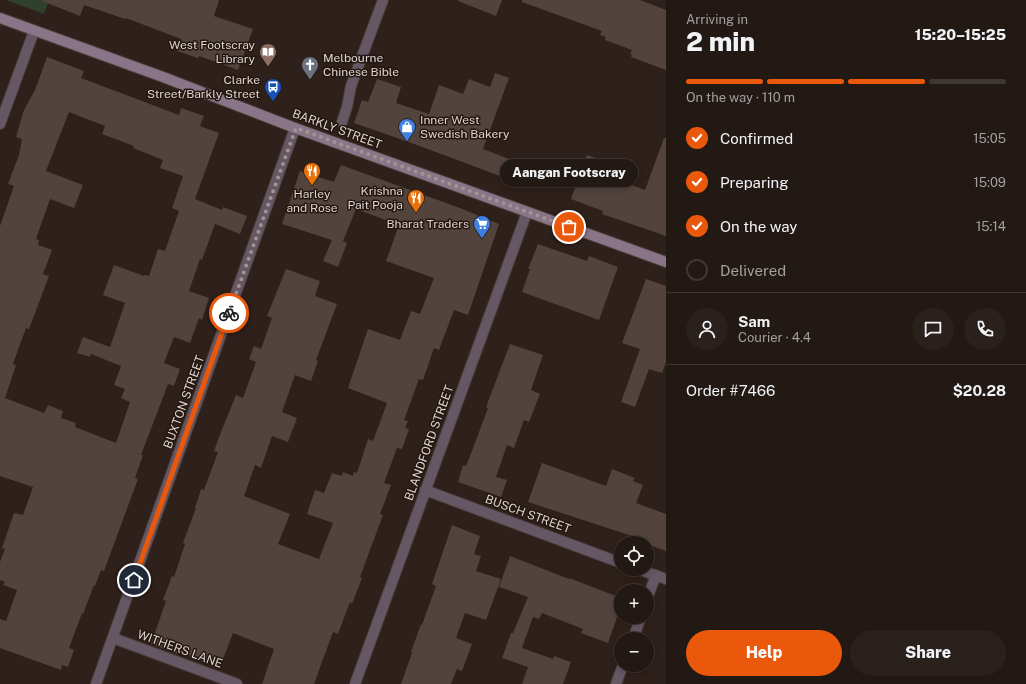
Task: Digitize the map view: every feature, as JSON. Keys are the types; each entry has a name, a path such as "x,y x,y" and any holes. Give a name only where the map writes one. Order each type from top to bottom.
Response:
{"street":[{"path":"342,122 347,107 351,86 383,0"},
{"name":"BARKLY STREET","path":"0,18 163,77 296,128 666,262"},
{"path":"0,124 34,31"},
{"name":"BUXTON STREET","path":"96,684 296,128"},
{"name":"BLANDFORD STREET","path":"355,684 527,212"},
{"name":"BUSCH STREET","path":"425,490 614,560"},
{"path":"653,584 656,575 666,579"},
{"name":"WITHERS LANE","path":"113,638 237,684"},
{"path":"616,684 620,672"}],"green space":[{"path":"6,0 49,0 44,14"}],"building":[{"path":"219,0 214,16 253,29 238,70 199,56 198,58 177,51 181,39 126,18 125,19 84,5 80,16 42,1"},
{"path":"458,0 502,0 496,16"},
{"path":"522,0 640,0 666,10 666,70 631,57 632,55 630,54 632,50 605,40 606,37 600,35 602,31 522,2"},
{"path":"47,57 84,71 81,78 179,115 181,108 204,116 200,126 219,133 195,199 222,210 223,207 247,216 240,234 215,224 202,260 200,259 189,291 209,298 202,320 199,318 190,343 174,337 164,363 180,369 174,386 168,384 141,455 143,455 135,478 138,479 104,571 101,570 83,614 82,613 69,648 74,650 68,667 62,665 61,670 0,648 0,619 6,621 17,590 3,585 5,582 0,580 0,562 5,549 2,548 14,513 23,515 33,487 0,476 0,226 14,186 8,184 19,155 22,139 16,137 24,110 35,90","holes":["69,112 105,126 102,134 134,146 133,148 163,160 160,168 183,176 172,208 179,211 165,251 158,249 149,276 144,276 114,265 103,295 125,303 110,347 83,337 77,353 90,357 91,354 121,366 114,385 125,389 121,398 130,402 116,443 75,427 76,423 61,418 63,411 48,405 44,413 5,398 16,365 13,364 26,328 29,329 49,276 43,274 52,250 38,245 39,240 36,239 50,199 74,208 83,185 46,171"]},
{"path":"495,73 509,78 483,149 515,161 508,179 354,123 362,100 368,102 377,79 401,87 396,103 429,114 439,85 463,94 469,79 490,87"},
{"path":"664,138 666,138 666,236 602,214 603,211 571,199 587,155 602,160 600,163 616,168 612,178 645,190"},
{"path":"341,165 460,208 499,224 468,315 454,310 439,350 434,348 423,380 419,379 404,420 408,421 405,428 409,429 402,449 397,448 384,483 391,485 380,514 383,515 360,577 362,578 352,604 350,602 338,634 333,632 314,684 262,684 274,649 233,633 220,667 178,651 177,654 151,644 166,601 163,600 172,576 174,577 185,544 183,543 196,508 201,489 204,490 218,452 214,451 219,437 236,395 243,398 256,362 249,359 254,346 261,349 272,318 267,316 286,269 320,281 315,296 337,304 316,360 318,361 311,381 295,375 282,412 297,418 288,442 272,436 261,468 255,465 244,496 290,514 278,544 319,559 333,523 307,514 315,490 324,493 332,473 342,476 343,472 353,476 354,472 357,473 368,439 373,441 387,403 348,388 368,329 400,340 411,311 420,314 434,278 386,261 399,225 356,209 343,241 347,243 338,267 323,261 332,240 282,224 300,171 334,182"},
{"path":"538,244 587,261 589,256 618,267 599,320 522,292 530,269 528,269"},
{"path":"646,279 666,286 666,362 662,373 649,369 635,407 621,402 640,349 622,343"},
{"path":"510,344 543,355 531,390 540,394 529,422 524,420 514,448 507,445 496,477 507,480 501,497 458,482 463,465 466,466 472,451 488,408 486,407"},
{"path":"542,463 606,486 612,469 635,478 633,481 643,485 636,503 666,514 666,551 654,547 654,536 632,536 528,502"},
{"path":"452,525 480,536 474,554 481,556 476,571 501,579 486,620 465,613 456,638 472,644 462,671 457,669 451,684 401,684 421,624 422,625 436,586 432,584"},
{"path":"510,556 614,595 615,624 608,643 581,633 583,629 542,613 539,619 533,617 522,648 553,659 554,656 571,662 563,684 522,684 528,667 502,658 511,633 513,633 528,597 499,587"}],"way so far":[{"path":"229,313 296,128 569,227"}],"place":[{"name":"West Footscray Library","path":"268,67"},
{"name":"Melbourne Chinese Bible","path":"310,80"},
{"name":"Clarke Street/Barkly Street","path":"273,102"},
{"name":"Inner West Swedish Bakery","path":"407,142"},
{"name":"Harley and Rose","path":"312,186"},
{"name":"Krishna Pait Pooja","path":"416,213"},
{"name":"Aangan Footscray","path":"569,227"},
{"name":"Bharat Traders","path":"482,239"}],"route":[{"path":"134,580 229,313"}]}
